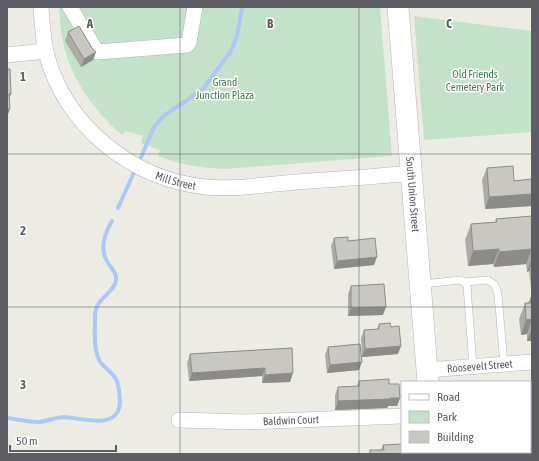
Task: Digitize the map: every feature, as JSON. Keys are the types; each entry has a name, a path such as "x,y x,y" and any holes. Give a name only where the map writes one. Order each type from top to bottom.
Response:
{"street":[{"name":"Mill Street","path":"41,7 46,51 56,78 70,104 86,125 106,145 131,163 157,176 186,184 221,188 412,174"},
{"path":"70,7 97,52 188,45 195,7"},
{"name":"South Union Street","path":"398,7 428,376"},
{"path":"7,54 46,51"},
{"name":"Roosevelt Street","path":"428,376 472,366 532,362"},
{"name":"Baldwin Court","path":"179,420 245,422 401,416"}],"lane":[{"path":"421,284 460,280 464,282 488,280 495,285 498,295 504,364"},
{"path":"464,282 467,286 472,366"}],"green space":[{"name":"Grand Junction Plaza","path":"59,7 380,7 392,156 225,169 191,166 158,156 160,150 141,143 143,136 126,131 122,135 112,126 93,104 77,81 66,55 61,33"},
{"name":"Old Friends Cemetery Park","path":"414,16 532,31 532,132 424,140"}],"building":[{"path":"79,26 96,52 84,59 68,32"},
{"path":"7,69 10,69 10,109 7,109"},
{"path":"513,166 514,181 532,179 532,194 489,197 487,168"},
{"path":"532,216 532,249 499,252 499,249 473,251 471,224 497,222 496,219"},
{"path":"348,237 348,241 375,238 377,257 337,261 334,238"},
{"path":"384,284 386,307 351,308 351,286"},
{"path":"532,296 532,319 526,320 525,303 531,303"},
{"path":"390,323 391,327 399,326 401,346 365,349 364,330 379,329 379,324"},
{"path":"360,344 362,362 330,365 328,347"},
{"path":"292,348 293,373 265,375 265,368 192,373 190,354"},
{"path":"389,379 389,384 399,384 400,398 338,401 338,387 359,386 359,381"},
{"path":"401,444 401,453 404,454 370,454 370,450 384,450 383,445"}],"waterway":[{"path":"139,162 153,129 158,122 165,115 203,89 231,51 237,36 242,7"},
{"path":"118,208 136,168"},
{"path":"7,418 30,422 64,417 98,421 107,420 113,417 118,411 120,400 117,381 98,358 95,335 95,318 98,305 112,289 116,280 115,274 103,251 105,236 112,221"}]}
